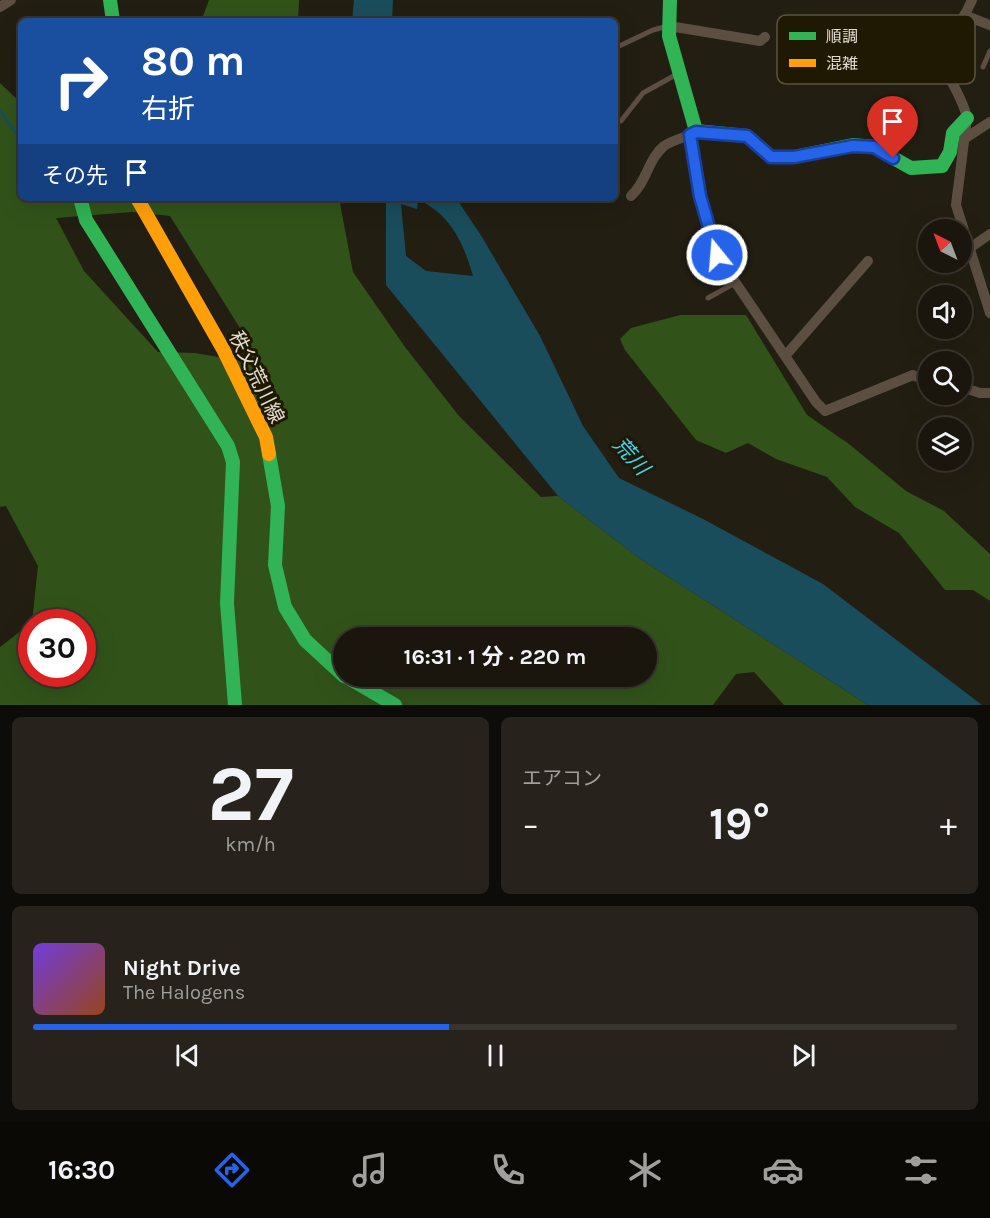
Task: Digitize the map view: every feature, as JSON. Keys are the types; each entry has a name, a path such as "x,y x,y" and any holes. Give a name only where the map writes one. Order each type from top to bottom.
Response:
{"street":[{"path":"0,7 11,0"},
{"path":"110,0 113,18"},
{"path":"670,0 669,36 693,133 700,196 717,255 735,283 816,402 825,411 913,375 918,377"},
{"path":"964,15 972,0"},
{"path":"975,20 990,26"},
{"path":"669,26 760,41 765,37"},
{"path":"954,84 964,104 967,118 956,205 961,219"},
{"path":"631,196 639,189 653,158 665,145 693,133 747,136 771,157 794,157 853,146 874,147 911,168 942,166 950,152 953,133 967,118"},
{"path":"964,139 990,122"},
{"path":"80,201 86,220 228,446 233,462 227,603 235,705"},
{"name":"秩父荒川線","path":"139,201 223,348 266,437 278,506 275,565 285,607 305,640 333,666"},
{"path":"972,247 990,234"},
{"path":"972,254 988,299 990,312"},
{"path":"786,355 868,261"},
{"path":"972,390 990,393"},
{"name":"秩父荒川線","path":"363,687 395,705"}],"lane":[{"path":"618,47 652,30 669,26"},
{"path":"983,67 990,51"},
{"path":"621,121 643,93 680,73"},
{"path":"708,298 735,283"}],"green space":[{"path":"209,0 299,0 298,18 202,18"},
{"path":"0,83 18,100 18,201 340,201 353,272 405,347 459,416 541,497 558,496 639,558 868,705 784,705 754,672 736,674 713,705 0,705 0,647 18,633 18,687 96,687 96,609 33,609 38,566 6,506 0,507","holes":["132,212 170,216 248,341 248,362 195,353 158,352 84,271 56,218"]},
{"path":"680,315 746,315 807,415 849,444 906,491 944,511 990,554 990,601 973,590 945,590 899,533 855,507 827,477 776,459 748,443 726,453 696,440 625,350 620,339 631,328"}],"water":[{"path":"354,0 393,0 392,18 352,18"},
{"path":"386,201 418,201 417,209 401,204 406,256 426,271 473,276 460,241 447,221 420,201 458,201 482,237 540,336 583,426 619,478 703,519 823,584 982,705 868,705 639,558 558,496 386,285"}],"waterway":[{"path":"0,111 18,136"}],"traffic: fast":[{"path":"110,0 113,18"},
{"path":"670,0 669,36 696,131 747,136 771,157 794,157 853,145 874,147 911,168 942,166 950,152 953,133 967,118"},
{"path":"81,201 86,220 228,446 233,462 227,603 235,705"},
{"path":"269,454 278,506 275,565 285,607 305,640 333,666"},
{"path":"364,687 395,705"}],"traffic: slow":[{"path":"139,201 223,349 266,437 269,454"}],"route":[{"path":"717,255 700,196 690,135 696,132 747,136 771,157 794,157 853,146 874,147 893,158"}],"water label":[{"name":"荒川","path":"631,456"}]}
